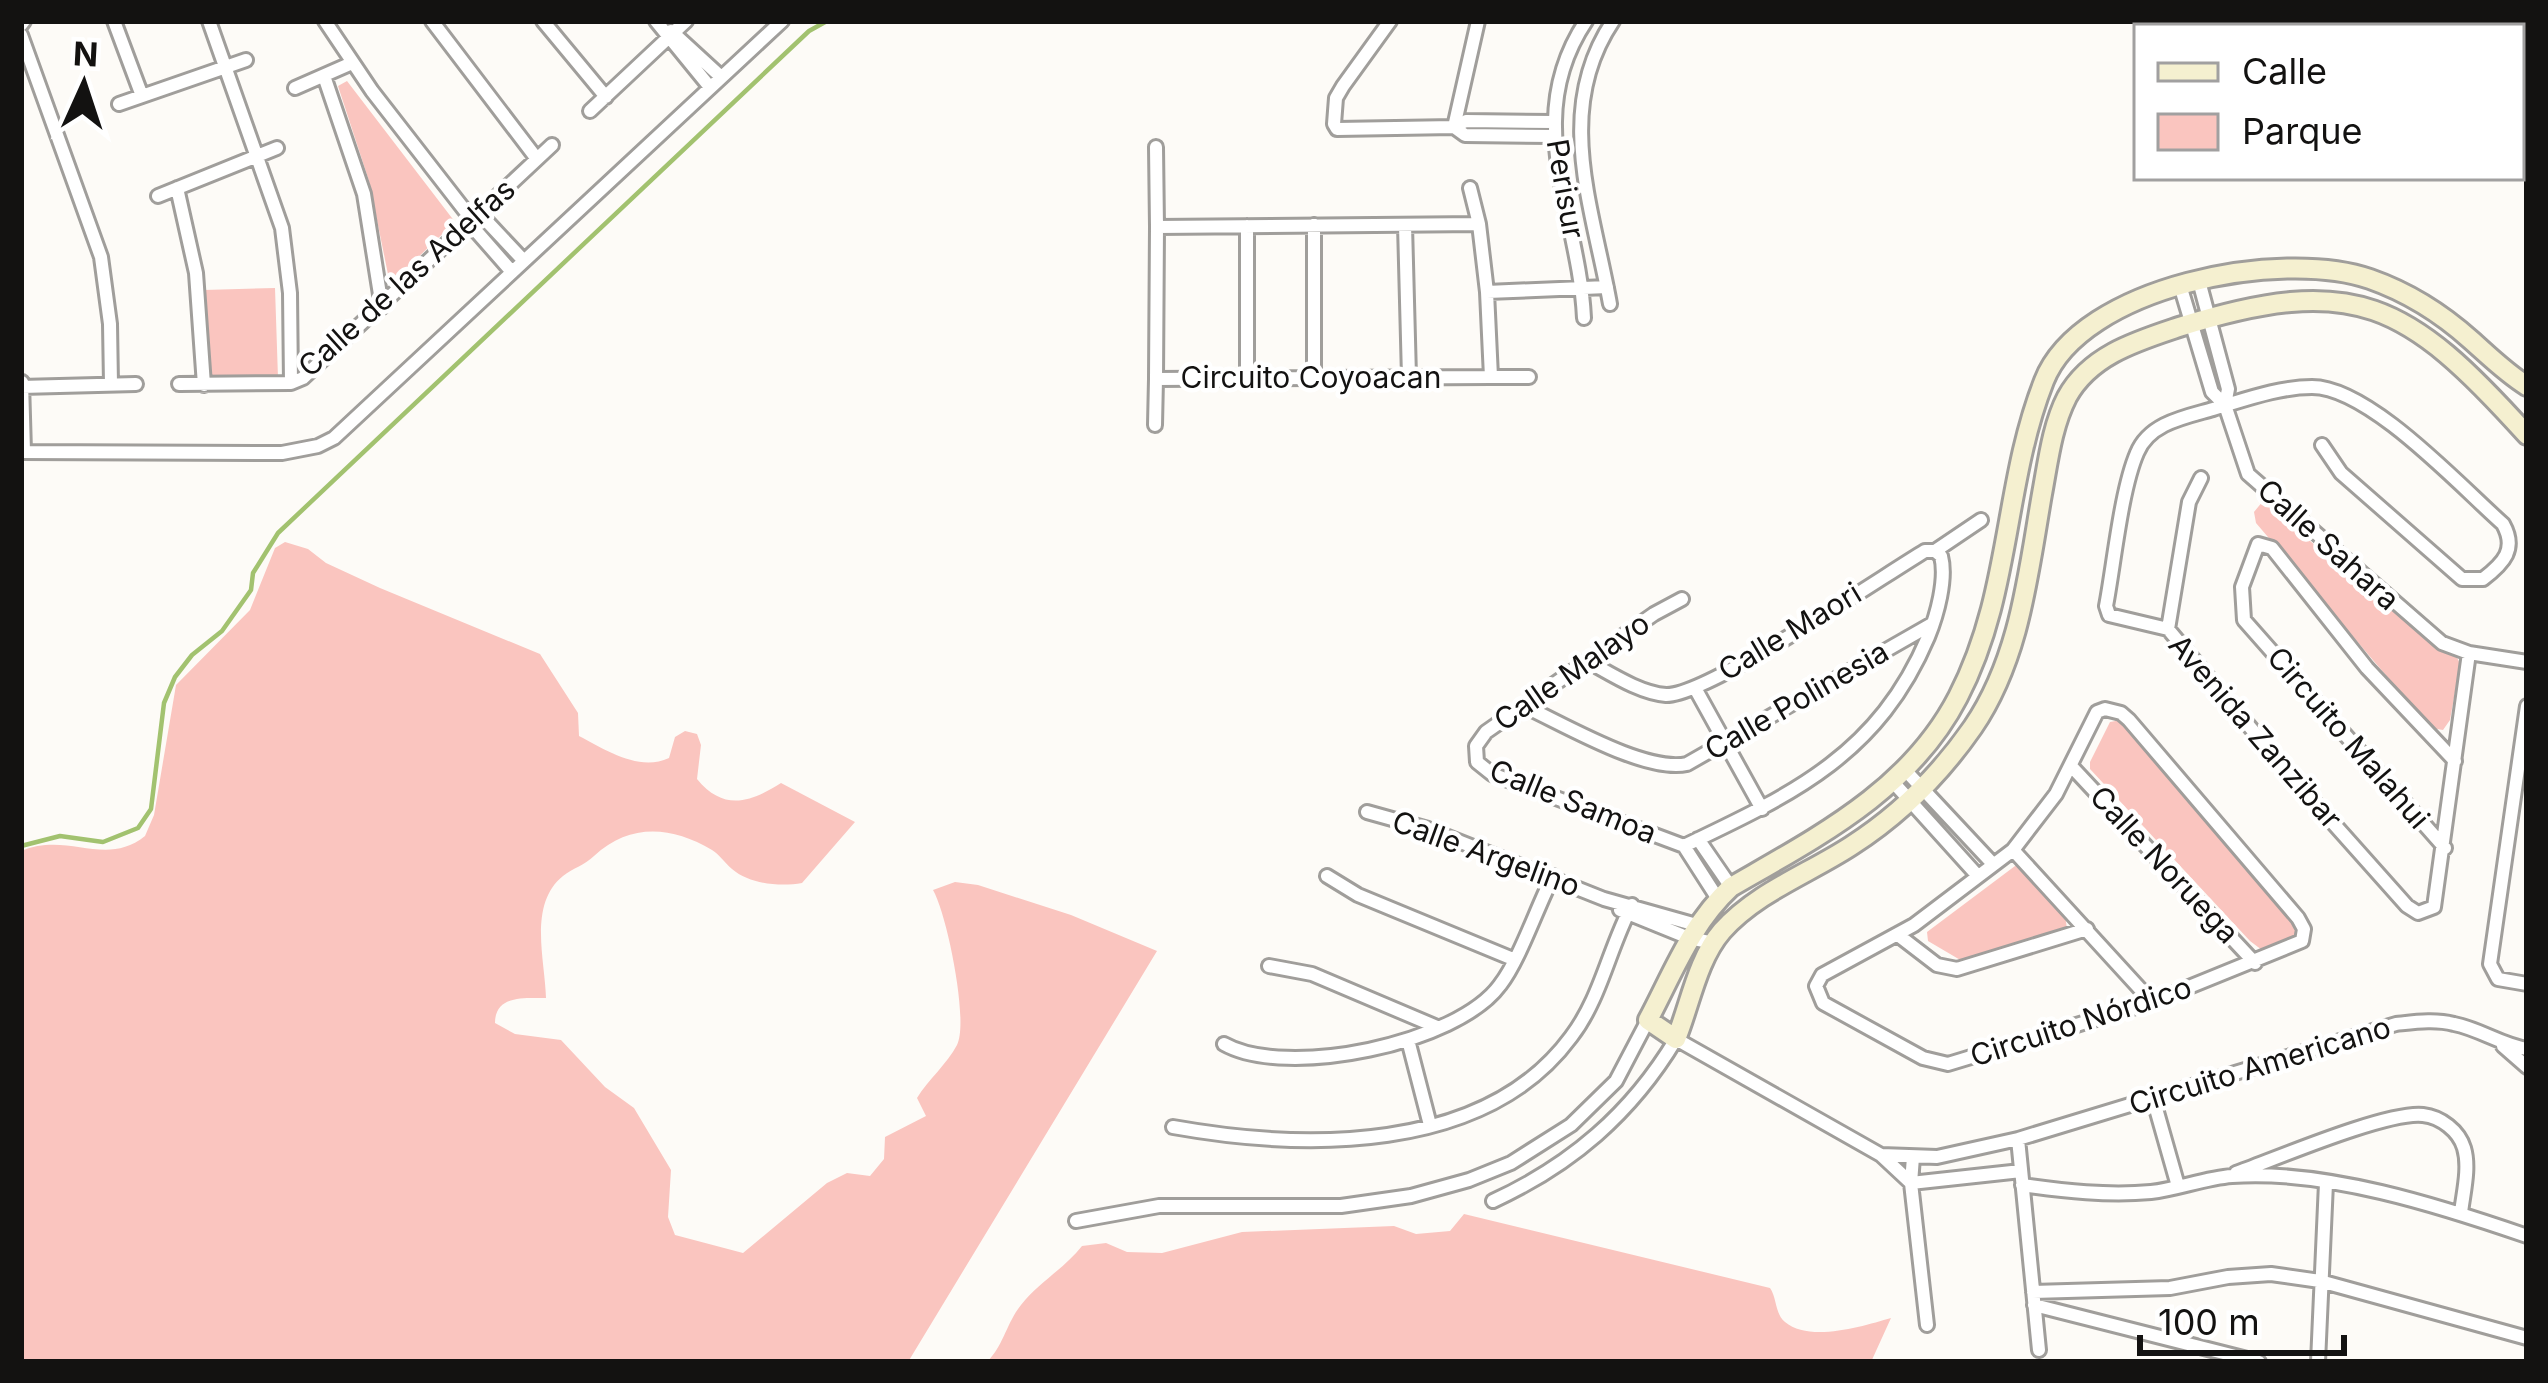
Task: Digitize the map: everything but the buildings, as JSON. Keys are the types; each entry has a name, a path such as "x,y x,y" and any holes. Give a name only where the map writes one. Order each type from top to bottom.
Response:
{"street":[{"path":"114,21 142,96"},
{"path":"208,21 282,228 291,383"},
{"path":"325,21 512,272"},
{"path":"432,21 537,159"},
{"path":"543,21 606,97"},
{"path":"136,384 22,385 22,452 282,453 334,438 782,21"},
{"path":"1390,21 1336,98 1337,129 1454,127 1466,121 1553,129"},
{"path":"1454,127 1478,21"},
{"name":"Perisur","path":"1584,318 1553,129 1561,74 1586,21"},
{"name":"Perisur","path":"1610,304 1585,182 1579,120 1587,70 1613,21"},
{"path":"590,111 670,28 714,81"},
{"path":"21,35 101,256 110,324 111,385"},
{"path":"119,104 246,60"},
{"path":"295,88 352,63"},
{"path":"324,76 364,194 382,307"},
{"name":"Calle de las Adelfas","path":"178,384 291,383 314,370 552,145"},
{"name":"Circuito Coyoacan","path":"1156,147 1156,379 1529,377"},
{"path":"158,196 277,148"},
{"path":"177,188 196,273 204,385"},
{"path":"1470,188 1487,292 1491,377"},
{"path":"472,217 524,261"},
{"path":"1156,227 1479,224"},
{"path":"1405,225 1408,377"},
{"path":"1246,378 1247,226"},
{"path":"1314,226 1314,378"},
{"path":"1076,1221 1189,1205 1341,1206 1411,1196 1511,1163 1571,1125 1616,1082 1693,932 1725,893 1853,814 1900,777 1958,698 1990,623 2033,412 2054,361 2089,324 2110,310 2190,283 2280,270 2365,277 2409,296 2449,322 2527,386"},
{"path":"2190,283 2211,318 2228,389 2225,405"},
{"path":"2190,283 2190,324 2212,392 2225,405"},
{"path":"1487,292 1607,287"},
{"path":"1493,1202 1561,1165 1614,1121 1640,1092 1676,1039 1718,937 1774,889 1848,848 1917,796 1976,723 2014,641 2058,422 2080,377 2115,351 2190,324 2299,299 2343,301 2375,308 2410,326 2525,427"},
{"path":"2054,361 2080,377"},
{"path":"2205,368 2222,364"},
{"path":"1155,425 1156,379"},
{"path":"2225,405 2313,387 2351,396 2503,524 2510,536 2506,557 2477,582 2462,579 2341,473 2322,445"},
{"name":"Avenida Zanzibar","path":"2225,405 2155,430 2138,450 2107,612 2168,629 2407,906 2423,912 2434,907 2445,848"},
{"name":"Calle Sahara","path":"2225,405 2248,474 2416,623 2442,644 2469,653"},
{"path":"2168,629 2189,502 2201,478"},
{"name":"Calle Maori","path":"1589,662 1654,693 1677,694 1695,688 1981,520"},
{"name":"Circuito Malahui","path":"2445,848 2252,628 2241,609 2242,587 2254,548 2264,544 2272,548 2367,668 2455,761"},
{"name":"Calle Samoa","path":"1475,756 1492,774 1684,846 1819,777 1861,741 1898,695 1933,624 1944,570 1942,556 1935,551"},
{"name":"Calle Malayo","path":"1475,756 1486,732 1682,599"},
{"name":"Calle Polinesia","path":"1526,706 1656,764 1687,764 1933,624"},
{"path":"2445,848 2469,653 2527,662"},
{"path":"1695,688 1762,809"},
{"path":"2527,706 2490,964 2498,979 2527,985"},
{"name":"Circuito Nórdico","path":"2112,710 2128,720 2304,929 2305,937 2255,963 2152,1002 1958,1062 1934,1063 1823,1003 1816,994 1822,975 1898,935 2012,850 2035,825 2072,767 2097,712 2112,710"},
{"name":"Calle Noruega","path":"2072,767 2255,963"},
{"path":"1900,777 1977,875"},
{"path":"1917,796 1992,863"},
{"name":"Calle Argelino","path":"1367,812 1428,829 1629,910 1718,937"},
{"path":"1698,839 1725,893"},
{"path":"1684,846 1725,893"},
{"path":"2012,850 2152,1002"},
{"path":"1327,876 1358,895 1513,959"},
{"path":"1223,1044 1262,1058 1301,1058 1408,1040 1437,1027 1485,1001 1501,985 1552,876"},
{"path":"1173,1127 1300,1142 1346,1140 1430,1125 1498,1101 1527,1084 1553,1060 1594,998 1629,910"},
{"path":"1898,935 1937,964 1957,969 2086,929"},
{"path":"1270,966 1312,974 1437,1027"},
{"path":"1648,1021 1881,1155 1911,1183 2022,1178 2100,1193 2153,1192 2229,1176 2375,1124 2423,1115 2455,1132 2464,1149 2461,1214"},
{"name":"Circuito Americano","path":"1881,1155 1953,1154 2018,1139 2396,1024 2457,1024 2503,1045 2527,1049"},
{"path":"1408,1040 1430,1125"},
{"name":"Circuito Americano","path":"2503,1045 2527,1067"},
{"path":"2152,1099 2178,1186"},
{"path":"2018,1139 2038,1349"},
{"path":"1913,1157 1911,1183 1927,1324"},
{"path":"2229,1176 2362,1187 2527,1236"},
{"path":"2318,1362 2326,1184"},
{"path":"2034,1299 2271,1274 2320,1281 2527,1338"},
{"path":"2034,1299 2259,1362"}],"green space":[{"path":"347,81 455,222 390,284 369,181 338,86"},
{"path":"275,288 278,378 207,381 204,290"},
{"path":"2263,501 2424,638 2456,655 2460,664 2450,720 2443,730 2431,728 2256,523 2254,512"},
{"path":"285,542 308,549 326,563 380,588 540,654 578,713 579,736 600,747 634,761 658,762 669,758 675,737 685,731 697,734 701,745 697,779 717,796 748,799 781,783 855,822 802,883 793,884 747,878 712,850 681,836 636,833 608,845 563,876 545,902 541,933 546,998 512,1000 496,1014 495,1023 515,1034 561,1040 605,1087 634,1108 671,1170 668,1217 675,1235 743,1253 827,1183 847,1173 870,1176 884,1159 885,1137 926,1116 917,1098 953,1052 960,1033 955,968 933,890 955,882 978,885 1071,915 1157,951 908,1362 21,1362 21,851 55,845 115,849 145,836 154,815 176,685 250,610 275,548"},
{"path":"2121,720 2297,923 2294,942 2262,950 2250,941 2090,769 2110,722"},
{"path":"2015,866 2065,915 2067,929 1962,961 1928,941 1927,932"},
{"path":"1464,1214 1770,1288 1782,1319 1808,1331 1837,1331 1891,1318 1871,1362 987,1362 1021,1305 1082,1246 1106,1243 1127,1252 1162,1253 1242,1232 1394,1226 1416,1234 1450,1231"}],"waterway":[{"path":"21,846 60,836 103,842 138,828 151,809 164,703 175,677 192,655 222,631 251,590 253,573 278,533 809,31 827,21"}]}
